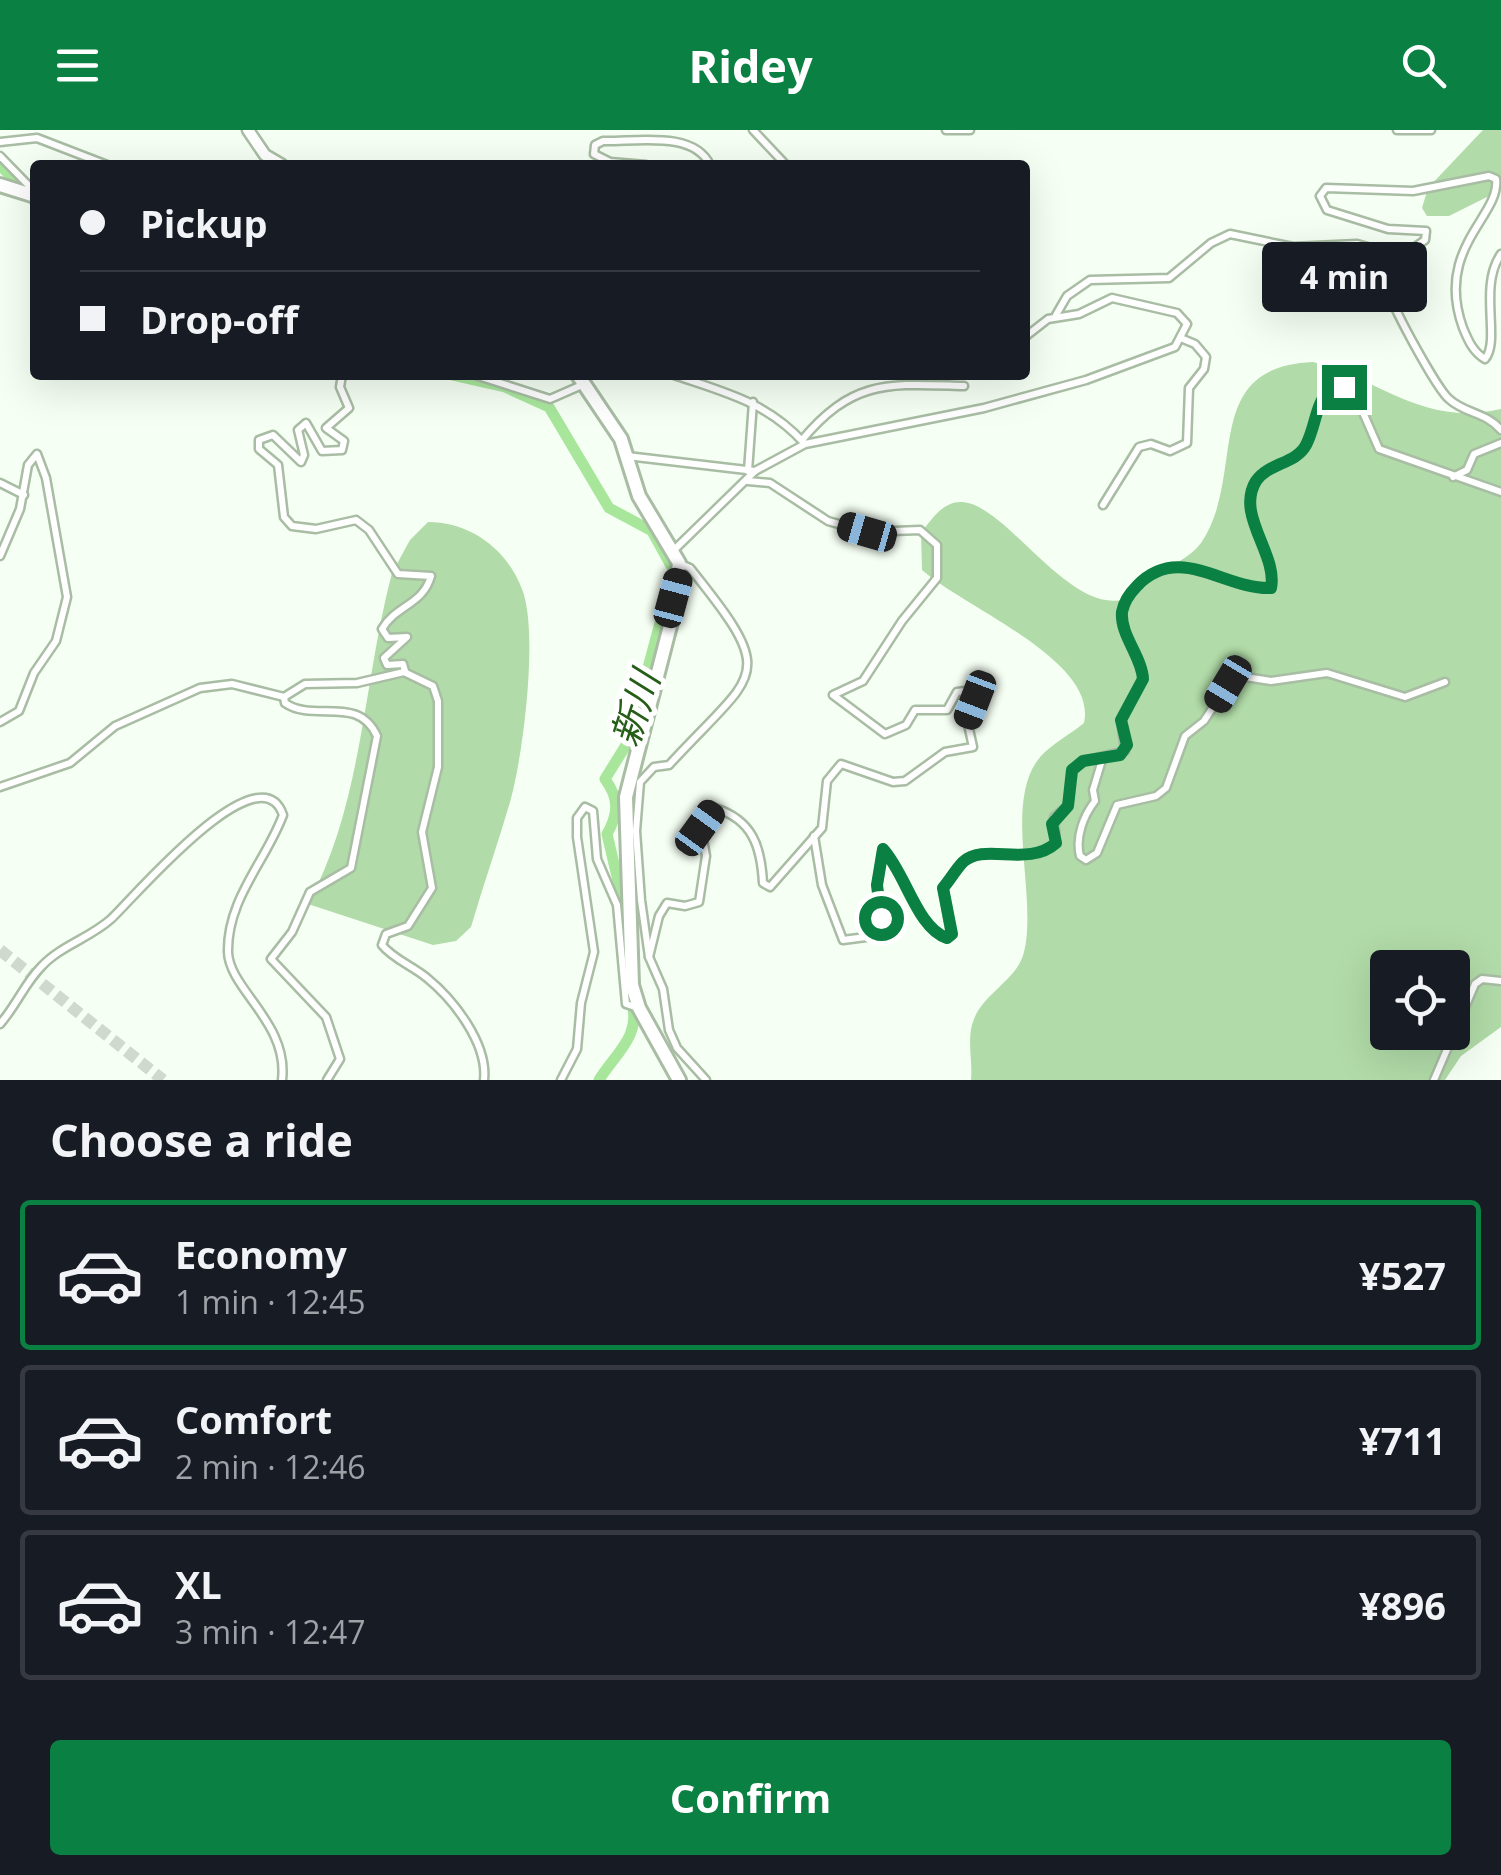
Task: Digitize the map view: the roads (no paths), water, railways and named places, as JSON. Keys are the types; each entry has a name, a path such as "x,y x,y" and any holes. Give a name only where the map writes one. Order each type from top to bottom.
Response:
{"highway":[{"path":"0,185 30,193"},
{"path":"580,380 621,439 639,496 676,556 672,618 626,797 622,904 639,1008 679,1080"}],"main road":[{"path":"248,130 265,156 273,160"}],"street":[{"path":"754,130 781,160"},
{"path":"946,130 970,130"},
{"path":"1397,130 1431,130"},
{"path":"0,142 38,138 93,160"},
{"path":"603,160 594,154 594,144 603,140 676,141 701,152 707,160"},
{"path":"0,156 30,192"},
{"path":"1501,254 1488,282 1492,343 1485,359 1466,335 1454,287 1461,260 1499,204 1496,179 1489,176 1413,191 1322,192 1322,206 1346,219 1388,229 1426,231 1425,240 1394,264 1388,280 1388,297 1406,320 1418,356 1447,398 1484,414 1501,430"},
{"path":"1030,334 1055,316 1067,296 1090,280 1169,278 1211,243 1230,234 1300,247 1357,244 1385,252 1394,264"},
{"path":"625,456 752,471 804,442 984,408 1086,380 1167,350 1182,339 1187,324 1182,316 1118,299 1101,300 1079,314 1055,316"},
{"path":"1103,505 1139,447 1151,444 1170,451 1187,443 1189,388 1204,369 1206,357 1196,344 1182,339"},
{"path":"341,380 340,387 349,408 326,428 344,441 342,450 322,451 306,423 298,430 304,455 300,462 273,435 259,440 258,449 278,465 288,523 316,529 356,520 370,530 398,574 431,576 417,602 394,614 382,629 388,638 407,637 384,658 387,665 403,664 408,669 404,672"},
{"path":"491,380 550,399 580,380"},
{"path":"689,380 753,402 804,442"},
{"path":"804,442 830,410 866,388 900,384 964,386"},
{"path":"814,836 822,884 843,940 856,942 866,937 881,918 877,885 883,849 911,889 928,928 947,938 952,934 943,888 964,862 974,856 1032,856 1047,851 1056,843 1054,817 1068,806 1072,770 1083,761 1102,760 1125,751 1121,720 1143,679 1123,622 1129,594 1151,574 1178,567 1203,569 1271,588 1270,564 1255,525 1252,490 1263,474 1304,449 1328,390 1337,386 1352,394 1379,449 1452,478 1501,492"},
{"path":"706,1080 677,1048 666,1020 663,989 649,956 636,831 640,782 654,767 670,765 747,681 750,663 738,628 676,556 748,482 752,471 753,402"},
{"path":"1452,478 1467,470 1474,454 1501,443"},
{"path":"0,556 24,495 28,465 37,454 46,478 67,598 56,641 34,673 19,711 0,722"},
{"path":"649,956 659,916 667,903 685,906 699,902 706,856 700,828 715,808 731,813 756,837 763,883 770,887 822,828 827,780 841,764 857,766 894,782 905,781 945,752 973,747 967,720 974,690 957,692 947,710 915,710 906,725 886,734 833,695 852,690 863,681 879,653 893,641 902,620 937,578 941,556 925,531 867,532 828,521 770,483 748,482"},
{"path":"0,483 24,495"},
{"path":"0,787 70,764 115,726 200,688 232,684 284,697 306,684 357,683 404,672 427,681 438,701 436,778 422,832 432,888 414,919 386,934 382,945 426,976 458,1013 481,1052 484,1080"},
{"path":"1102,760 1093,790 1096,801 1086,812 1078,842 1080,856 1086,860 1098,853 1117,806 1156,796 1166,788 1186,736 1204,721 1228,684 1239,676 1271,681 1326,673 1405,697 1446,682"},
{"path":"284,697 286,703 300,710 336,709 356,714 369,723 376,736 351,868 310,892 292,932 272,958 331,1026 340,1059 328,1080"},
{"path":"0,1024 40,967 107,922 201,827 235,807 264,799 276,804 282,814 248,876 228,953 232,968 272,1029 282,1080"},
{"path":"561,1080 576,1049 580,1003 594,952 577,837 577,818 585,807 593,810 598,859 622,904"},
{"path":"1434,1080 1476,984 1482,979 1501,981"}],"waterway":[{"name":"新川","path":"0,165 30,197"},
{"name":"新川","path":"474,380 505,387 549,407 609,508 652,531 674,571 628,742 605,779 616,806 607,834 619,885 624,955"},
{"name":"新川","path":"599,1080 630,1035 632,1003"}],"tunnel":[{"path":"0,950 163,1080"}]}
